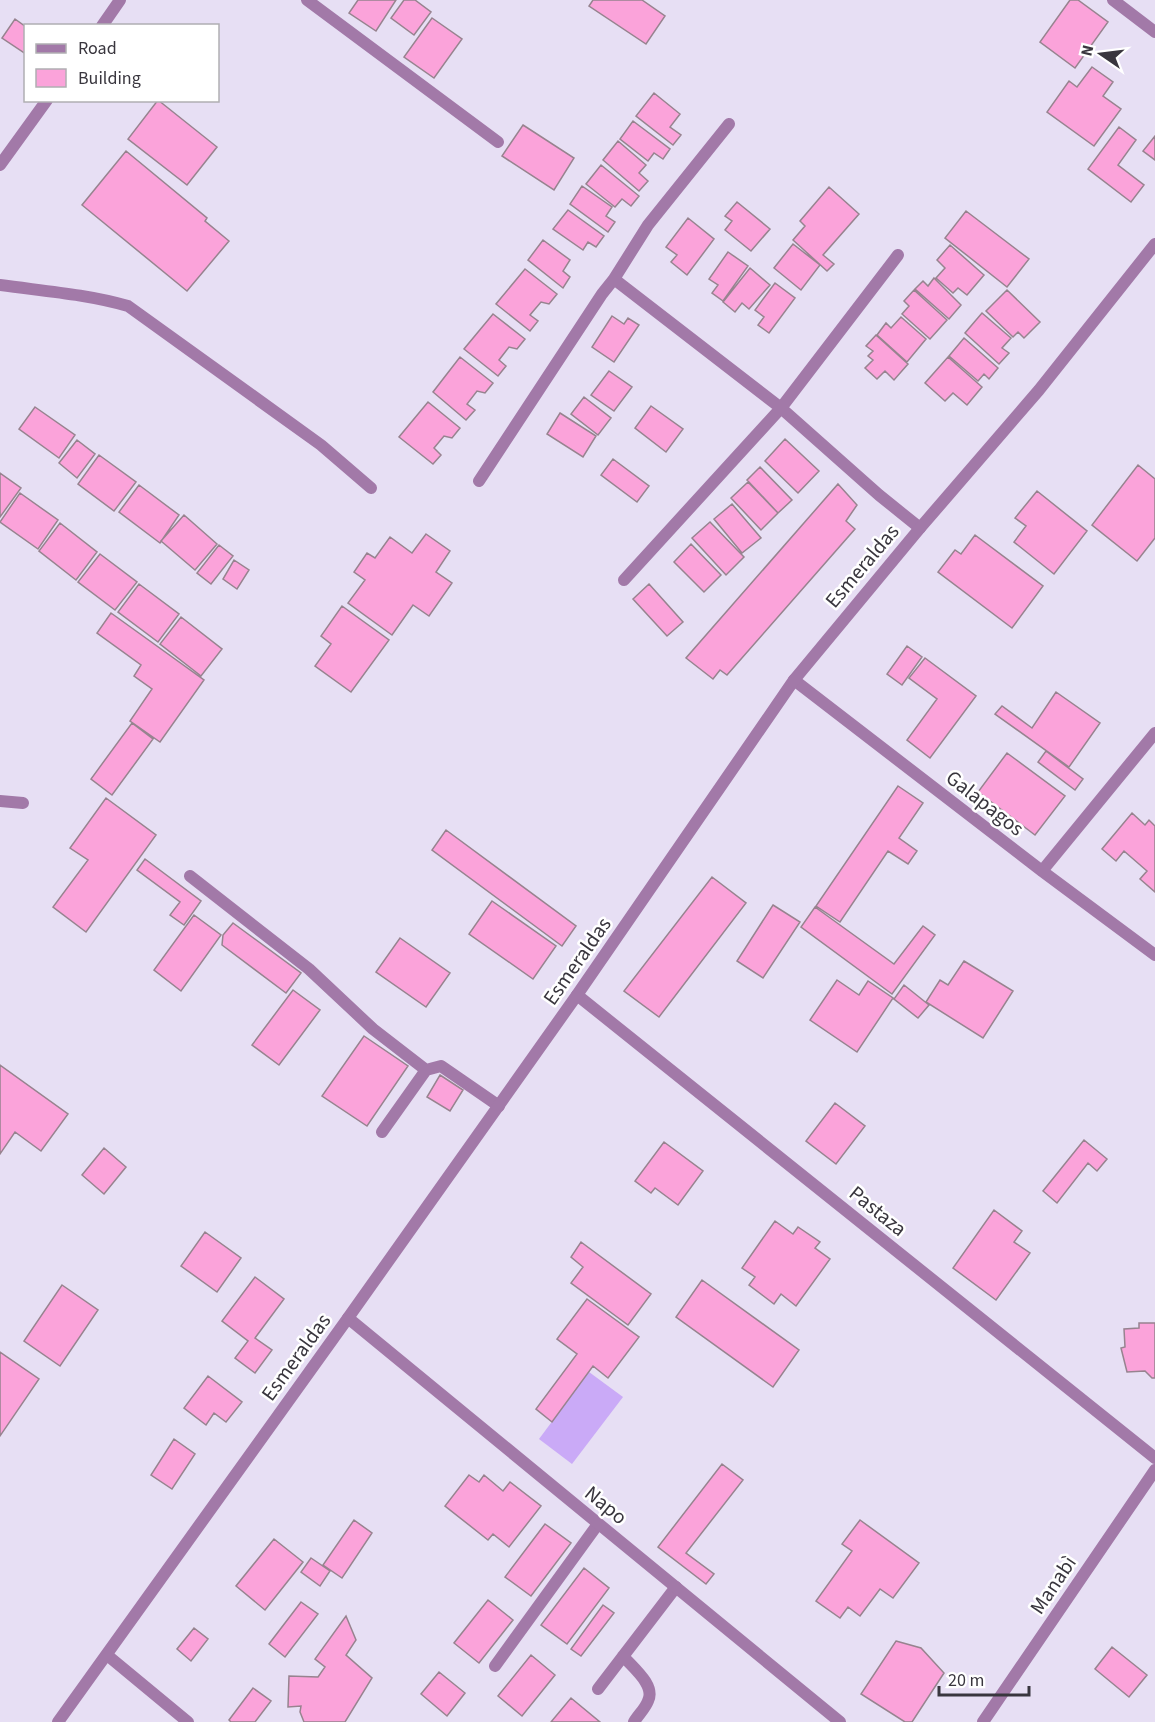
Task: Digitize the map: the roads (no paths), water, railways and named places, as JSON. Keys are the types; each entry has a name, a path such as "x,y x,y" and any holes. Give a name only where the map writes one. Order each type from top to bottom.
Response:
{"street":[{"path":"103,24 120,0"},
{"path":"307,0 498,142"},
{"path":"1113,0 1155,32"},
{"path":"0,165 46,102"},
{"path":"479,481 648,225 729,124"},
{"name":"Esmeraldas","path":"58,1722 578,995 794,680 920,528 1039,390 1155,244"},
{"path":"624,580 781,408 898,255"},
{"path":"614,279 781,408 879,495 920,528"},
{"path":"0,285 86,296 128,306 321,445 371,488"},
{"name":"Galapagos","path":"794,680 1155,955"},
{"path":"1042,871 1155,733"},
{"path":"0,801 23,802"},
{"path":"190,876 309,969 373,1029 426,1070"},
{"name":"Pastaza","path":"578,995 1155,1458"},
{"path":"382,1132 426,1070 441,1066 499,1106"},
{"name":"Napo","path":"348,1318 840,1722"},
{"name":"Manabì","path":"983,1722 1155,1470"},
{"path":"495,1666 598,1524"},
{"path":"598,1689 676,1587"},
{"path":"107,1654 188,1722"},
{"path":"623,1656 648,1685 650,1693 650,1700 634,1722"}]}
